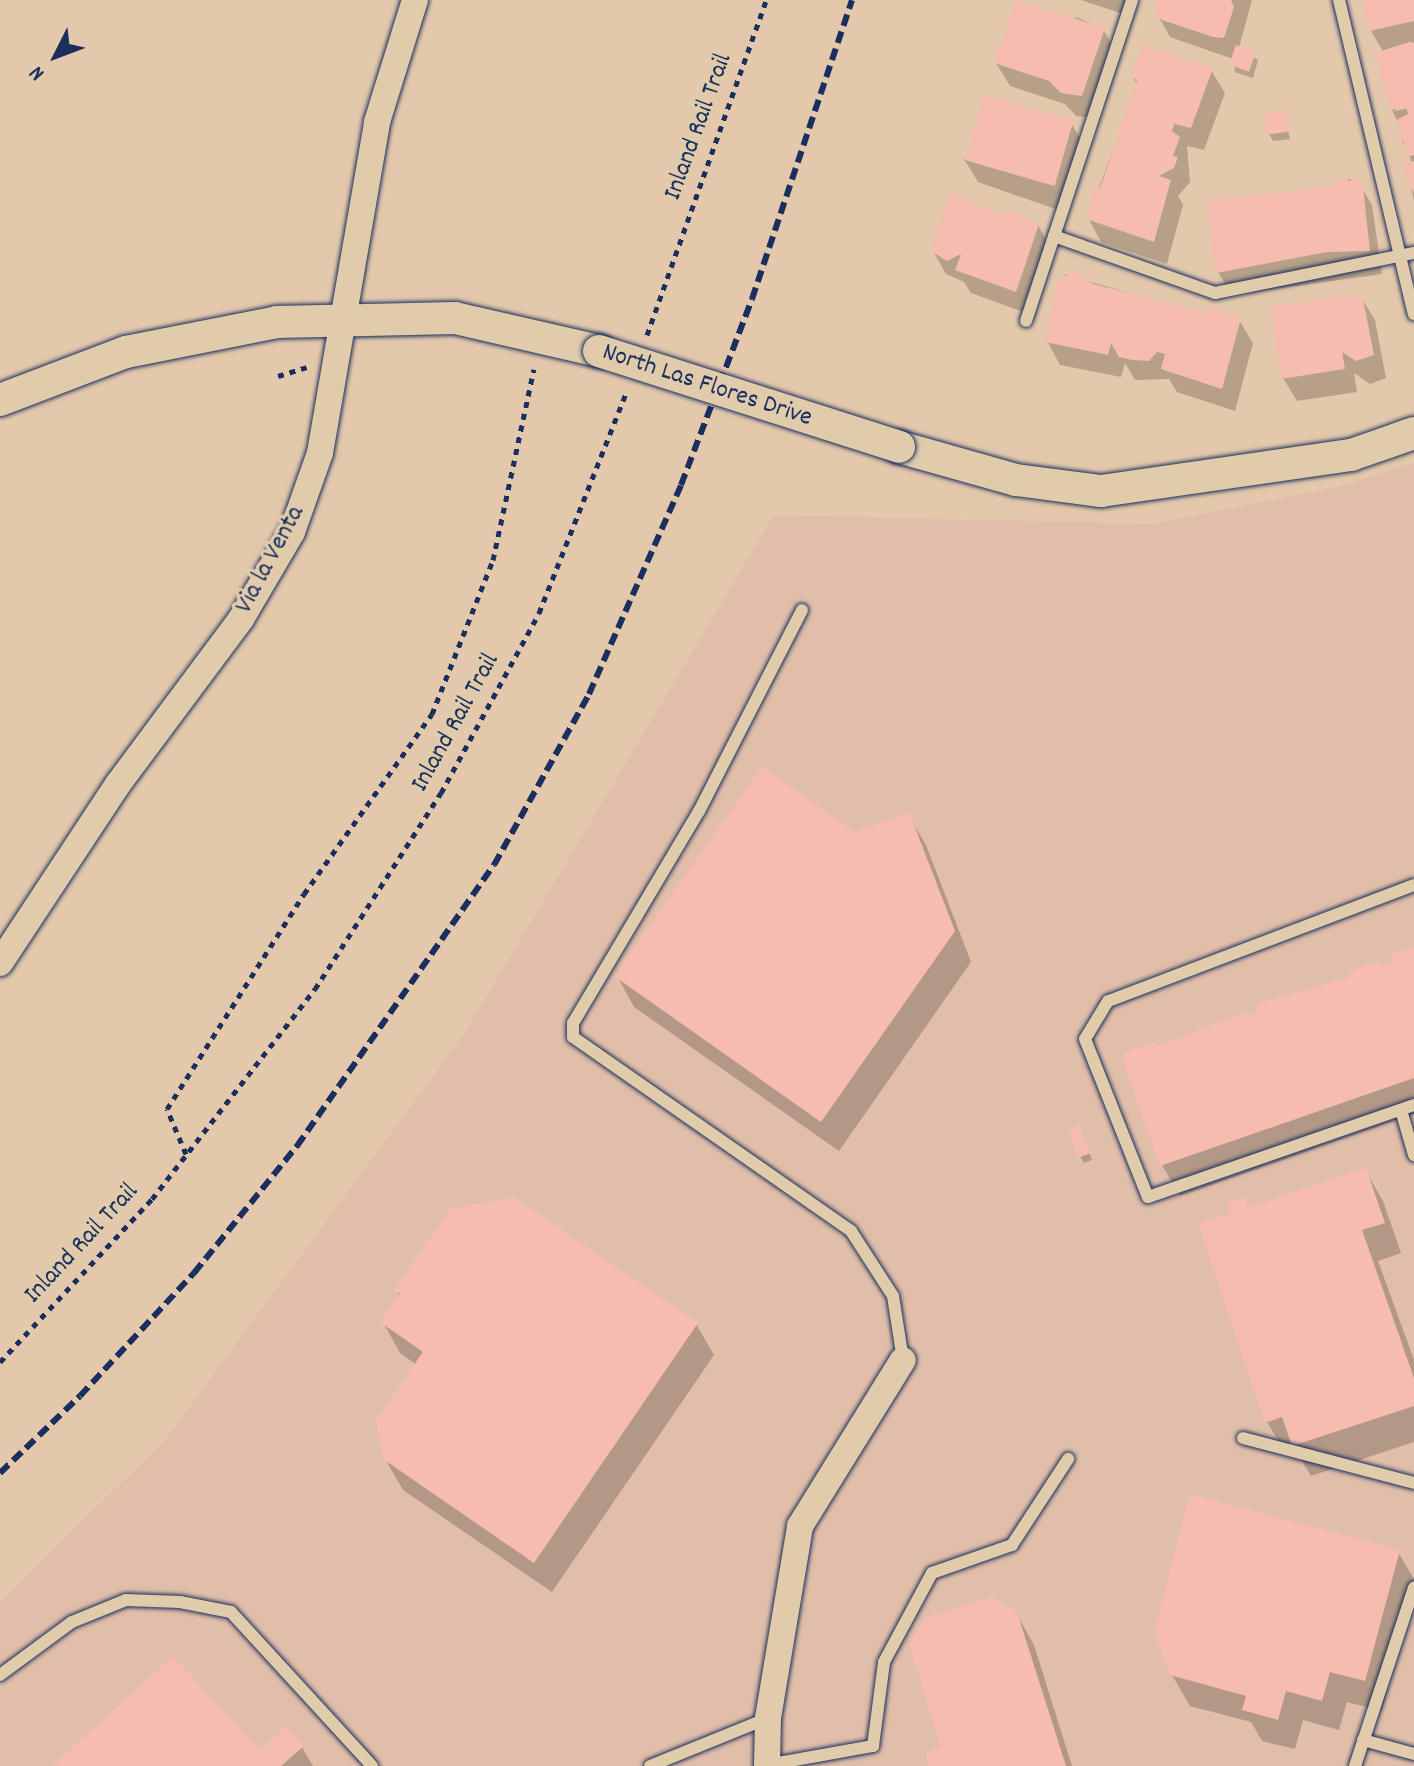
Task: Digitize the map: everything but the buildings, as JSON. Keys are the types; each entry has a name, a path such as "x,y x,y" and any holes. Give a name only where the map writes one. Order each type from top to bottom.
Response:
{"street":[{"name":"Via la Venta","path":"0,963 118,784 241,619 292,532 320,453 377,122 415,0"},
{"name":"North Las Flores Drive","path":"0,400 126,352 277,322 341,318 455,318 599,351 899,447 1016,480 1101,491 1351,455 1414,433"},
{"path":"767,1765 768,1718 800,1526 903,1360"}],"lane":[{"path":"1026,321 1132,0"},
{"path":"1339,0 1414,314"},
{"path":"1054,236 1215,293 1414,253"},
{"path":"802,610 699,811 573,1023 573,1037 851,1231 876,1262 893,1296 903,1360"},
{"path":"1414,885 1108,1001 1085,1039 1148,1197 1408,1107 1414,1155"},
{"path":"1243,1438 1414,1483"},
{"path":"767,1765 873,1746 884,1662 932,1573 1012,1545 1068,1459"},
{"path":"1355,1766 1414,1588"},
{"path":"0,1675 72,1622 126,1600 180,1602 231,1612 372,1766"},
{"path":"650,1766 768,1718"},
{"path":"1363,1740 1414,1754"}],"path":[{"name":"Inland Rail Trail","path":"642,348 766,0"},
{"path":"186,1154 167,1109 304,894 432,714 493,560 535,364"},
{"name":"Inland Rail Trail","path":"0,1362 152,1199 315,989 441,793 539,613 632,377"}],"shaded area":[{"path":"1414,463 1414,1766 0,1766 0,1602 165,1440 464,1034 774,515 1152,524 1345,485"}],"railway":[{"path":"0,1473 80,1396 194,1273 297,1146 494,865 589,694 681,485 752,299 852,0"}]}
